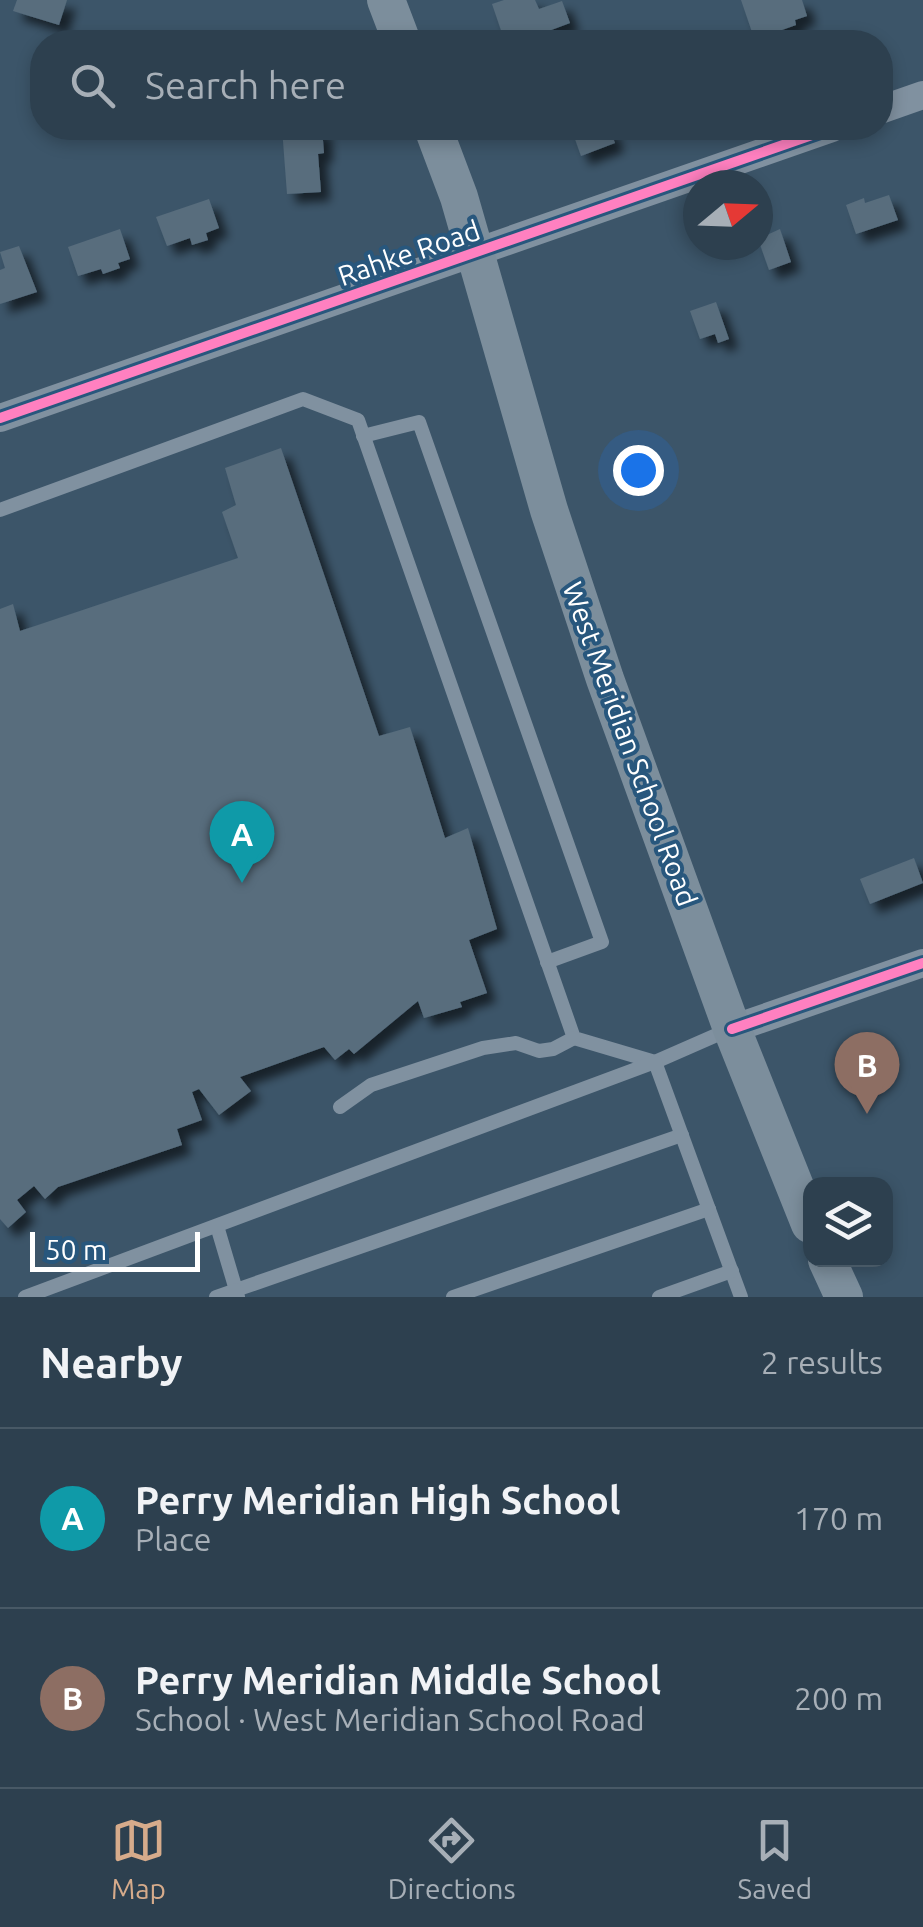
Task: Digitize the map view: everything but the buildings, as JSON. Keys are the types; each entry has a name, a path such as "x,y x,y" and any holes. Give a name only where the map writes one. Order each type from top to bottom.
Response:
{"main road":[{"path":"386,0 397,30"},
{"name":"West Meridian School Road","path":"437,140 476,254 570,576 611,696 732,1029 803,1206"},
{"path":"830,1267 844,1297"}],"street":[{"path":"893,106 923,96"},
{"name":"Rahke Road","path":"0,418 798,140"},
{"path":"732,1029 923,962"}],"lane":[{"path":"0,510 302,399 358,420 574,1038"},
{"path":"363,436 418,422 602,942 547,962"},
{"path":"26,1297 655,1062 732,1029"},
{"path":"340,1107 371,1085 483,1048 516,1043 539,1051 553,1050 574,1038 655,1062"},
{"path":"655,1062 741,1297"},
{"path":"216,1297 237,1293 682,1135"},
{"path":"452,1297 709,1209"},
{"path":"216,1226 237,1293"},
{"path":"659,1297 732,1272"}],"cycle path":[{"path":"0,418 798,140"},
{"path":"732,1029 923,963"}],"place":[{"name":"Perry Meridian High School","path":"242,883"},
{"name":"Perry Meridian Middle School","path":"867,1114"}]}
